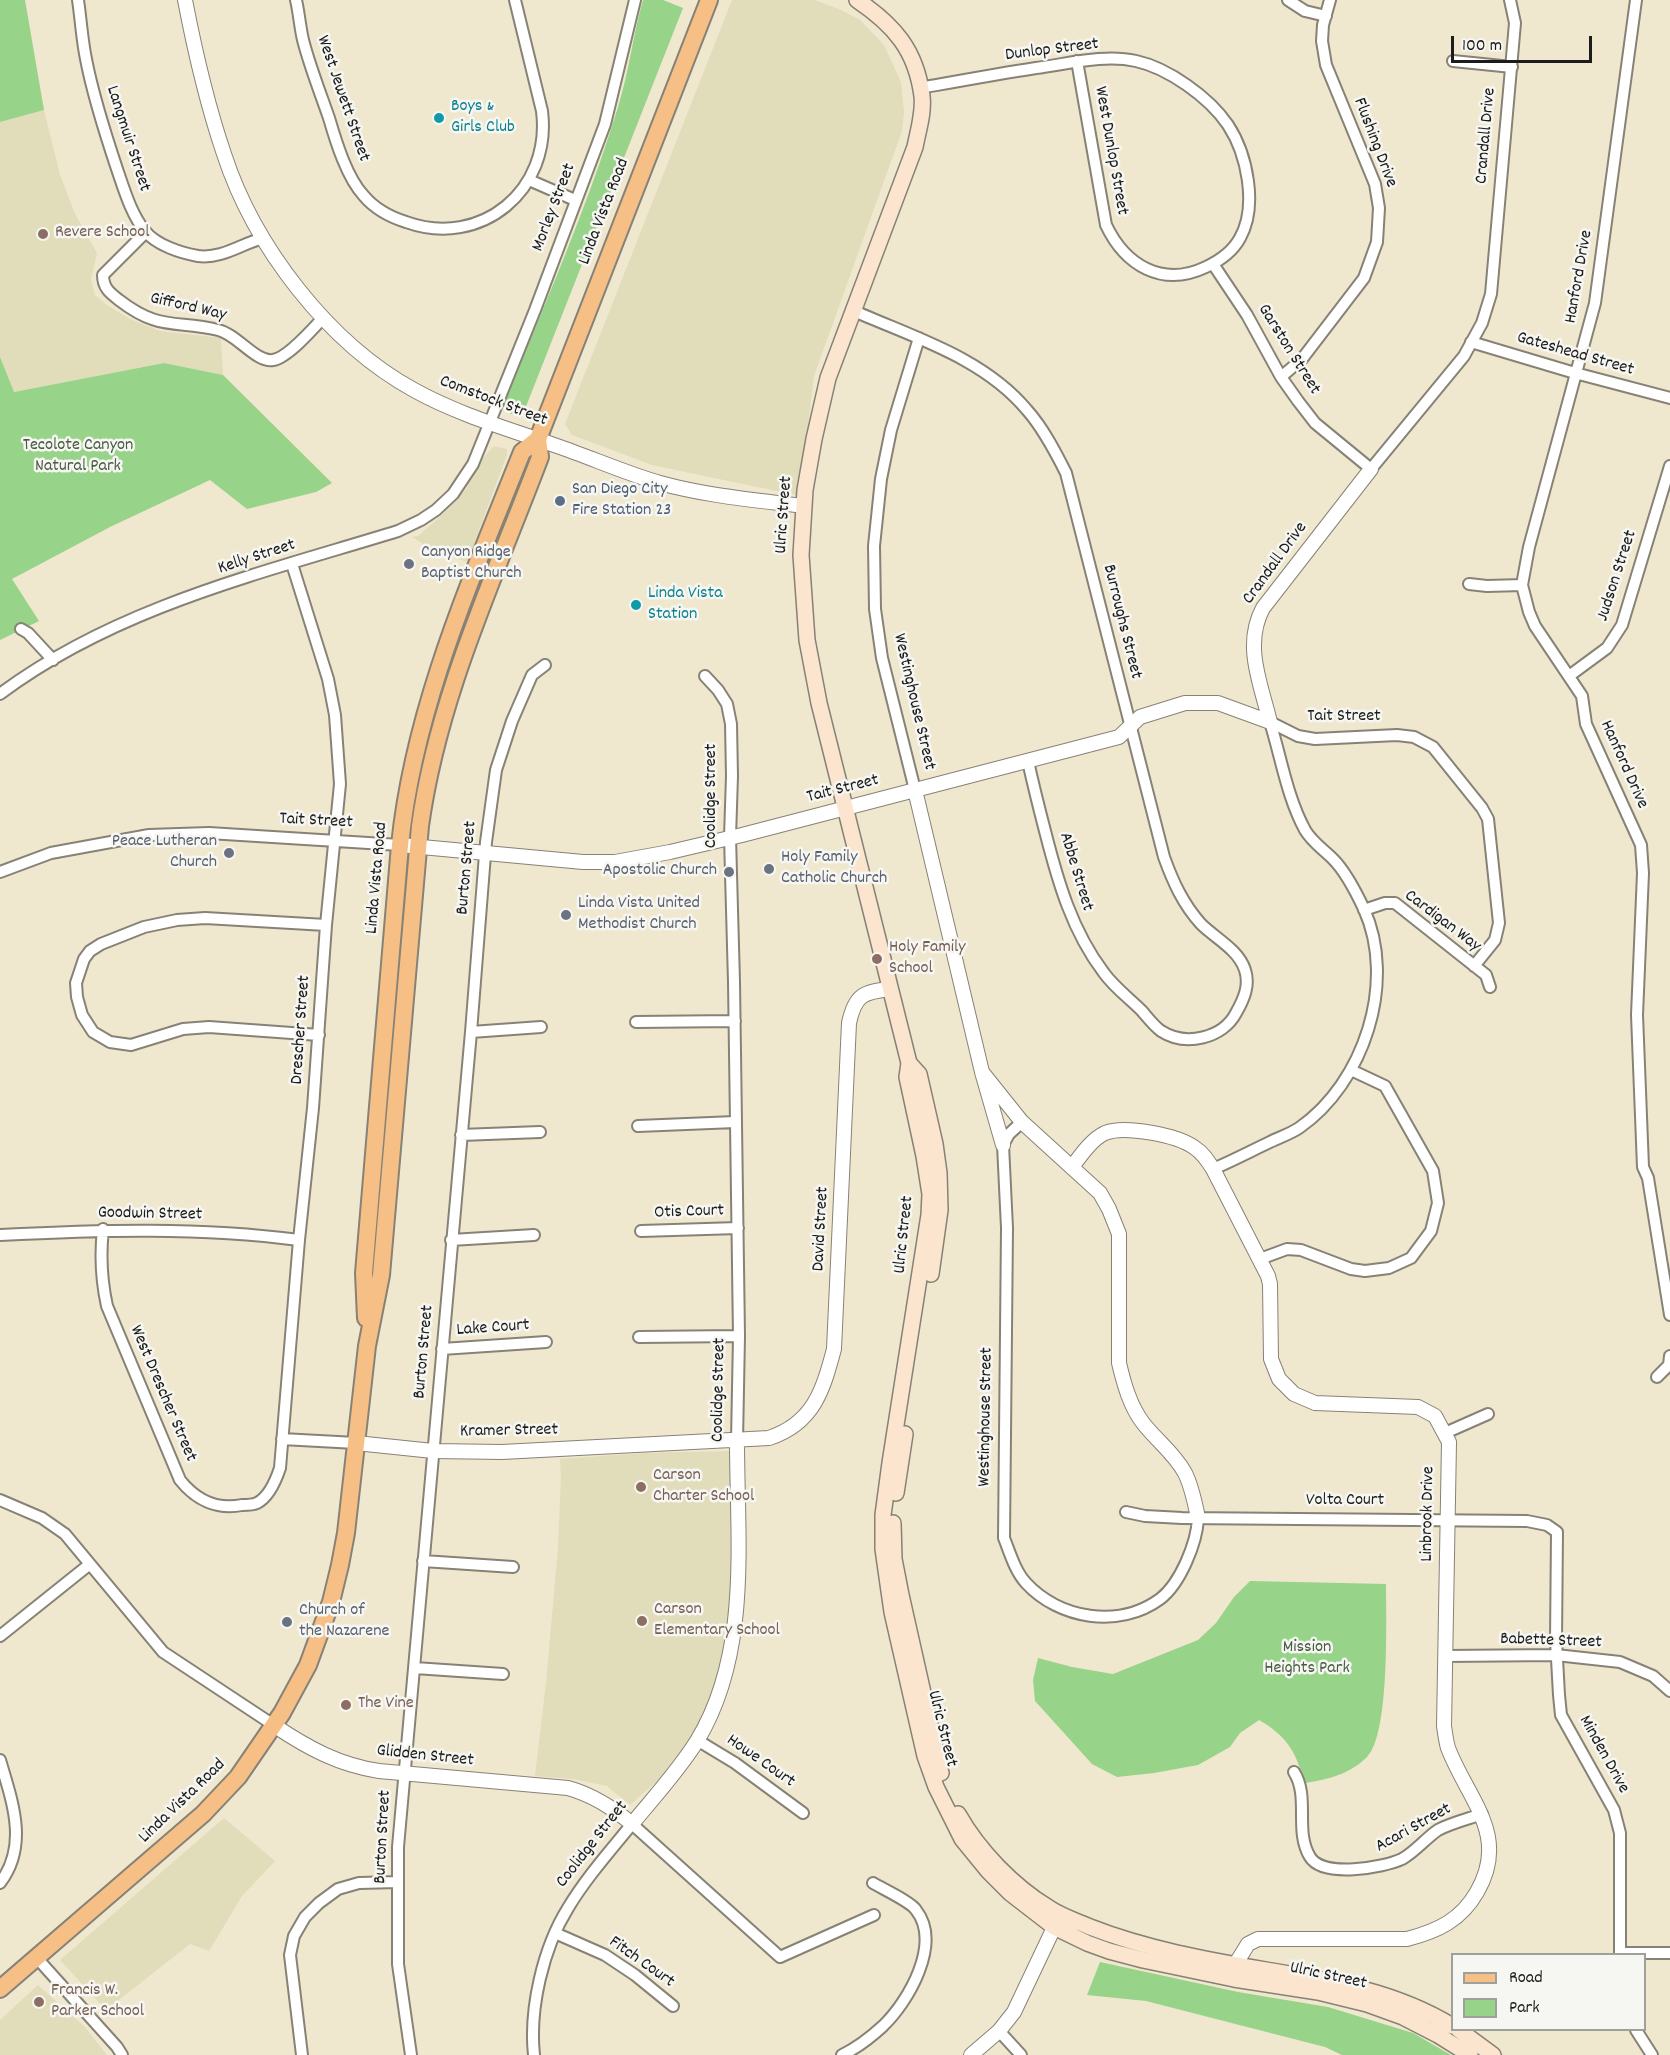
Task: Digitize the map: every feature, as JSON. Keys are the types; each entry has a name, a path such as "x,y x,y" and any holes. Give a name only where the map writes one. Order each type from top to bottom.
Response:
{"main road":[{"name":"Linda Vista Road","path":"0,1989 123,1885 203,1814 238,1778 275,1726 308,1665 331,1602 346,1533 367,1346 381,1275 418,847 428,776 446,705 473,628 540,457 538,439 709,0"},
{"name":"Ulric Street","path":"857,0 877,13 899,34 913,62 920,88 921,119 915,147 852,310 825,388 803,506 801,564 807,640 819,703 909,1063 907,1077 930,1194 929,1215 883,1515 883,1549 892,1612 925,1756 936,1787 962,1839 989,1872 1011,1893 1108,1951 1203,1973 1318,1992 1367,2004 1403,2017 1438,2034 1470,2055"},
{"name":"Linda Vista Road","path":"367,1346 364,1273 400,845 412,763 439,667 522,452 538,439"},
{"name":"Ulric Street","path":"1057,1921 1234,1965 1342,1983 1374,1991 1428,2012 1451,2025"},
{"path":"1203,1973 1234,1965 1251,1982"},
{"path":"1460,2031 1493,2055"}],"street":[{"name":"Langmuir Street","path":"78,0 86,59 103,128 126,196 146,232 167,247 198,256 232,251 248,242 263,238"},
{"name":"Comstock Street","path":"185,0 196,58 224,156 263,238 322,319 357,351 412,389 446,407 633,474 678,487 803,506"},
{"name":"West Jewett Street","path":"296,0 303,41 342,159 363,196 387,216 419,227 446,229 471,225 489,218 506,207 525,188 541,152 544,128 541,105 515,0"},
{"name":"Morley Street","path":"490,423 604,124 635,0"},
{"path":"1288,0 1305,11 1326,16"},
{"name":"Flushing Drive","path":"1281,377 1302,359 1364,278 1377,242 1379,208 1375,184 1326,65 1322,41 1323,25 1330,0"},
{"name":"Crandall Drive","path":"1213,1169 1298,1128 1330,1101 1361,1051 1372,1016 1375,954 1372,933 1353,888 1334,860 1305,832 1296,812 1253,657 1254,636 1258,618 1275,593 1371,469 1464,356 1482,323 1491,294 1512,67 1515,23 1510,0"},
{"name":"Hanford Drive","path":"1636,0 1597,294 1529,547 1522,585 1535,626 1582,696 1586,724 1641,845 1643,873 1638,1015 1643,1167 1648,1178 1670,1315"},
{"name":"Dunlop Street","path":"920,88 1077,61 1133,61 1149,65 1189,86 1204,98 1228,125 1249,180 1249,207 1240,238 1213,264"},
{"name":"West Dunlop Street","path":"1077,61 1106,225 1115,244 1137,264 1154,272 1175,275 1194,272 1213,264"},
{"path":"1453,61 1512,67"},
{"path":"529,180 575,200"},
{"name":"Gifford Way","path":"146,232 103,275 103,281 107,291 134,312 148,319 167,324 219,330 232,336 264,360 275,360 284,355 322,319"},
{"name":"Garston Street","path":"1213,264 1247,315 1281,377 1316,423 1371,469"},
{"name":"Burroughs Street","path":"852,310 920,338 967,361 1010,391 1028,410 1053,448 1066,473 1164,857 1186,905 1202,925 1237,956 1245,968 1247,981 1245,998 1232,1022"},
{"name":"Westinghouse Street","path":"920,338 891,430 881,479 874,546 875,609 882,658 982,1072 1003,1145 1007,1228 1004,1538 1018,1572 1044,1600 1077,1613 1106,1617 1129,1613 1162,1598 1182,1572 1195,1538 1198,1518"},
{"name":"Gateshead Street","path":"1471,342 1670,398"},
{"name":"Kelly Street","path":"0,694 53,660 105,632 154,610 398,531 421,520 453,494 473,464 490,423"},
{"name":"Judson Street","path":"1569,676 1607,648 1622,626 1670,466"},
{"name":"Drescher Street","path":"261,1498 276,1480 280,1468 299,1240 314,1108 326,925 340,784 335,715 328,679 292,564"},
{"path":"1469,584 1522,585"},
{"path":"21,629 28,633 53,660"},
{"name":"Burton Street","path":"411,2055 398,1964 398,1847 485,853 496,770 512,721 532,675 545,665"},
{"name":"Coolidge Street","path":"534,2055 534,2014 537,1994 555,1933 580,1890 697,1740 721,1691 731,1654 736,1619 739,1336 730,837 732,776 727,704 705,676"},
{"name":"Tait Street","path":"0,872 51,853 148,834 209,833 400,845 583,862 615,862 670,852 1119,737 1140,717 1185,703 1218,703 1270,722 1298,736 1315,739 1396,735 1414,737 1433,747 1482,808 1488,819 1499,923 1495,940 1473,966"},
{"name":"Abbe Street","path":"1028,760 1059,887 1074,924 1104,974 1162,1031 1181,1038 1199,1039 1217,1032 1232,1022"},
{"name":"Cardigan Way","path":"1364,910 1385,903 1395,903 1486,975 1490,987"},
{"path":"318,1035 209,1027 183,1029 131,1045 110,1042 93,1032 82,1016 76,983 84,959 90,951 101,944 144,927 177,920 205,918 326,925"},
{"name":"David Street","path":"737,1441 770,1438 798,1424 810,1410 825,1380 834,1348 849,1023 853,1004 864,994 890,989"},
{"path":"636,1022 735,1021"},
{"path":"471,1032 541,1027"},
{"path":"1260,1259 1287,1249 1301,1250 1351,1269 1365,1271 1389,1268 1411,1258 1431,1231 1438,1203 1433,1171 1385,1086 1351,1070"},
{"path":"982,1072 1022,1122 1100,1193 1109,1209 1119,1234 1119,1363 1130,1400 1143,1423 1170,1451 1185,1474 1198,1518"},
{"path":"638,1126 735,1122"},
{"path":"1003,1145 1009,1134 1022,1122"},
{"path":"1072,1167 1093,1142 1104,1134 1122,1129 1177,1138 1194,1146 1203,1154 1260,1259 1270,1284 1271,1359 1279,1379 1294,1394 1316,1403 1418,1407 1435,1416 1445,1433 1488,1414"},
{"path":"461,1135 540,1132"},
{"name":"Otis Court","path":"641,1231 738,1228"},
{"name":"Goodwin Street","path":"0,1235 103,1229 243,1234 299,1240"},
{"name":"West Drescher Street","path":"103,1229 100,1259 107,1305 180,1480 188,1490 208,1504 230,1508 258,1503 261,1498"},
{"path":"451,1240 534,1235"},
{"path":"639,1337 739,1336"},
{"name":"Lake Court","path":"442,1348 546,1342"},
{"path":"1657,1377 1668,1365 1670,1356"},
{"name":"Linbrook Drive","path":"1234,1965 1248,1944 1258,1939 1407,1939 1429,1933 1449,1924 1461,1914 1471,1903 1486,1872 1489,1863 1490,1838 1482,1814 1447,1746 1444,1726 1449,1442 1445,1433"},
{"name":"Kramer Street","path":"282,1439 356,1443 433,1451 502,1452 737,1441"},
{"name":"Glidden Street","path":"0,1500 42,1518 65,1534 163,1652 308,1747 340,1762 366,1769 567,1788 588,1794 608,1804 632,1824 780,1957 874,1916"},
{"name":"Volta Court","path":"1126,1512 1145,1516 1198,1518 1527,1521 1547,1525 1558,1535"},
{"name":"Minden Drive","path":"1558,1535 1556,1655 1562,1715 1614,1810 1620,1833 1620,1953"},
{"path":"423,1561 513,1567"},
{"path":"0,1636 90,1564"},
{"name":"Babette Street","path":"1445,1656 1556,1655 1620,1662 1653,1676 1670,1691"},
{"path":"415,1668 503,1674"},
{"name":"Howe Court","path":"697,1740 758,1779 803,1813"},
{"path":"0,1760 15,1812 17,1828 16,1845 8,1873 0,1883"},
{"name":"Acari Street","path":"1294,1772 1300,1781 1302,1837 1310,1857 1318,1865 1327,1869 1379,1867 1404,1858 1440,1829 1482,1814"},
{"path":"302,2055 290,1955 294,1936 305,1917 318,1903 338,1889 359,1883 398,1882"},
{"path":"842,2055 854,2049 884,2025 909,1994 921,1967 927,1940 925,1927 916,1909 873,1883"},
{"path":"971,2055 999,2031 1014,2012 1057,1921"},
{"name":"Fitch Court","path":"555,1933 605,1955 635,1975 673,2006"},
{"path":"1646,1953 1670,1953"},
{"path":"36,1957 122,2055"},
{"path":"999,2031 1022,2055"},
{"path":"1637,2031 1652,2055"}],"shaded area":[{"path":"732,0 815,0 841,10 860,20 884,45 901,82 904,112 902,131 814,376 800,496 652,465 572,435 565,424"},
{"name":"Revere School","path":"44,110 60,175 75,214 97,253 91,279 95,295 130,319 160,331 221,338 223,375 164,363 13,392 0,357 0,122"},
{"path":"494,446 507,449 507,455 467,562 431,549 412,537 418,536 442,515 466,489 482,459"},
{"name":"Carson Elementary School","path":"731,1451 733,1490 730,1645 701,1725 663,1776 630,1805 607,1786 573,1779 535,1776 558,1548 560,1459 645,1453"},
{"path":"224,1818 275,1861 242,1896 209,1951 190,1944 106,2010 60,1960"},
{"name":"Francis W. Parker School","path":"38,1985 85,2027 107,2055 0,2055 0,2020"}],"green space":[{"path":"0,0 25,0 44,110 0,122"},
{"path":"643,0 663,0 683,8 525,409 523,413 511,414 503,406 593,183 622,94"},
{"name":"Tecolote Canyon Natural Park","path":"0,357 14,392 164,363 223,375 332,483 316,492 247,509 210,480 110,527 12,579 39,621 0,640"},
{"name":"Mission Heights Park","path":"1250,1581 1386,1584 1385,1675 1380,1725 1367,1757 1346,1772 1304,1783 1294,1754 1284,1739 1259,1720 1240,1733 1230,1747 1198,1765 1117,1777 1092,1764 1035,1701 1033,1680 1038,1658 1113,1674 1198,1640 1216,1623 1234,1597"},
{"path":"1100,1962 1238,1992 1328,2007 1413,2033 1451,2055 1342,2055 1325,2047 1146,2001 1087,1995"}],"place":[{"name":"Boys & Girls Club","path":"439,118"},
{"name":"Revere School","path":"43,234"},
{"name":"San Diego City Fire Station 23","path":"560,501"},
{"name":"Canyon Ridge Baptist Church","path":"409,564"},
{"name":"Linda Vista Station","path":"636,605"},
{"name":"Peace Lutheran Church","path":"229,853"},
{"name":"Holy Family Catholic Church","path":"769,869"},
{"name":"Apostolic Church","path":"729,872"},
{"name":"Linda Vista United Methodist Church","path":"566,915"},
{"name":"Holy Family School","path":"877,959"},
{"name":"Carson Charter School","path":"641,1487"},
{"name":"Carson Elementary School","path":"642,1621"},
{"name":"Church of the Nazarene","path":"287,1622"},
{"name":"The Vine","path":"346,1705"},
{"name":"Francis W. Parker School","path":"39,2002"}]}
